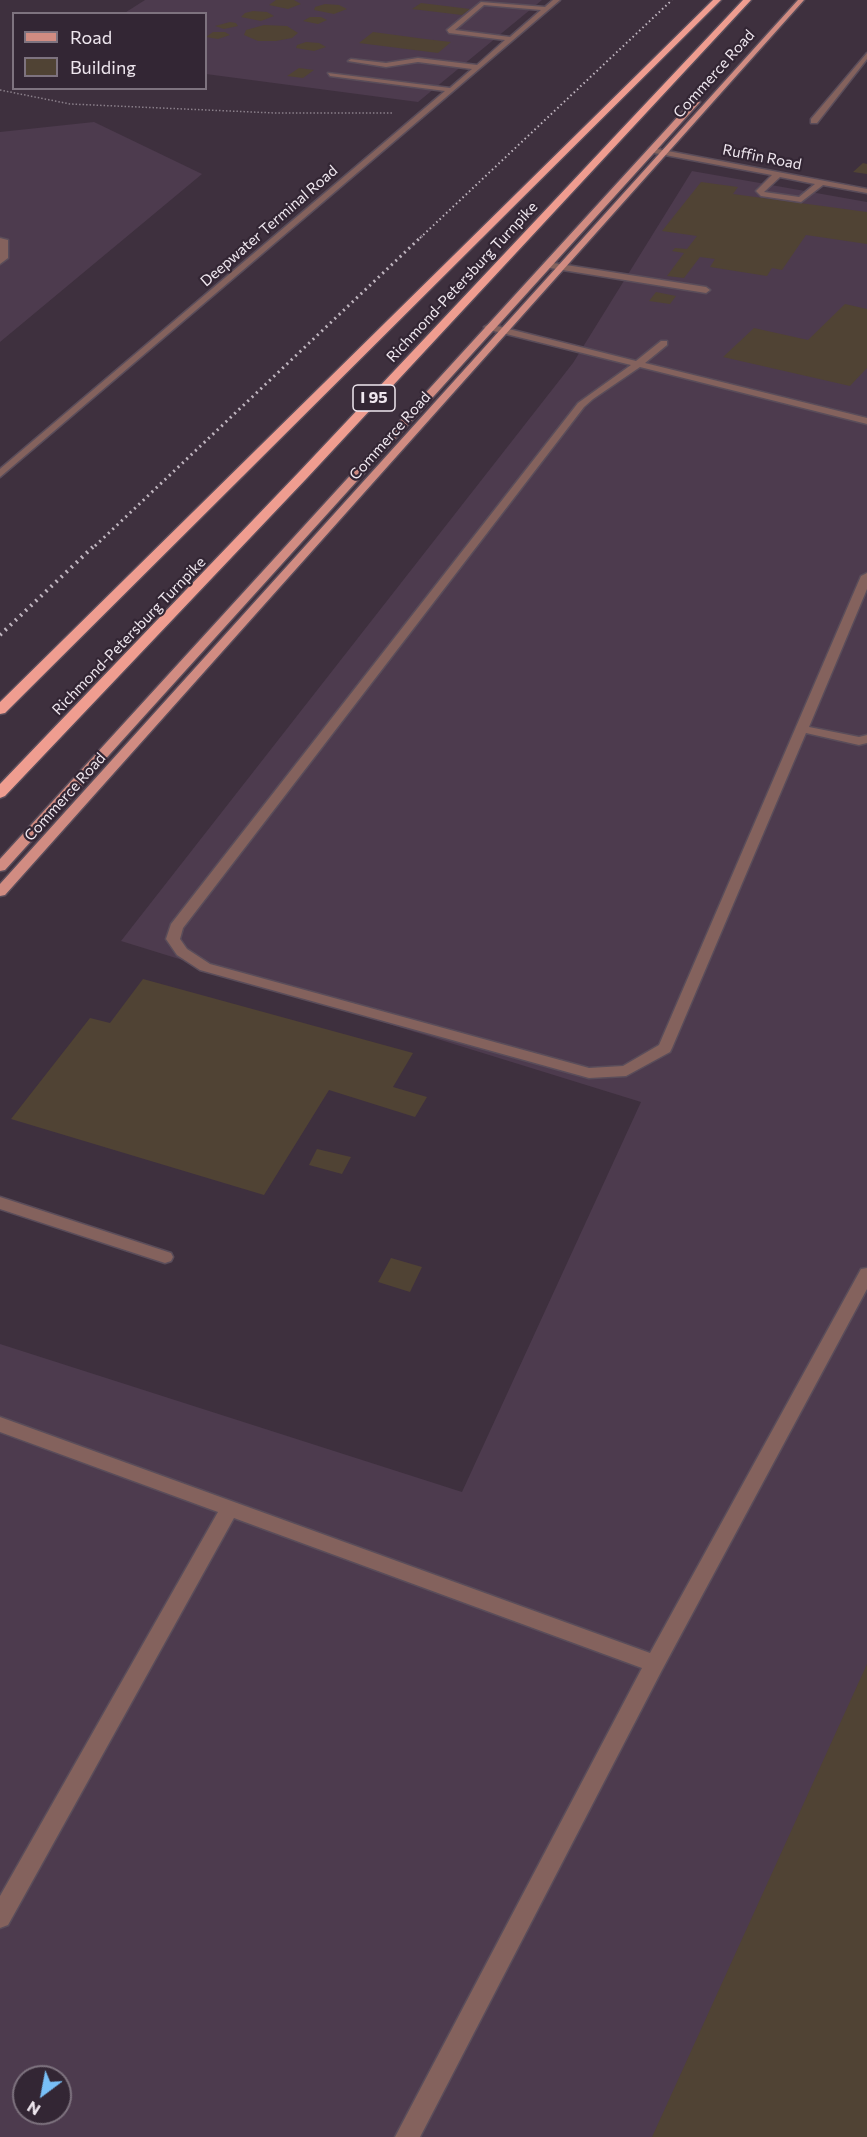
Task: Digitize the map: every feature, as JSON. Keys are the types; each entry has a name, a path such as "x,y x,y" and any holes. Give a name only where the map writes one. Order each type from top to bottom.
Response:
{"highway":[{"name":"Richmond-Petersburg Turnpike","path":"0,710 717,0"},
{"name":"Richmond-Petersburg Turnpike","path":"0,794 747,0"}],"main road":[{"name":"Commerce Road","path":"773,18 789,0"},
{"name":"Commerce Road","path":"0,892 801,0"},
{"name":"Commerce Road","path":"0,867 700,97"}],"street":[{"name":"Deepwater Terminal Road","path":"0,474 557,0"},
{"path":"510,39 449,31 483,3 546,9"},
{"path":"814,121 867,55"},
{"path":"351,61 387,64 418,60 477,67"},
{"path":"330,74 450,90"},
{"name":"Ruffin Road","path":"652,150 867,191"},
{"path":"778,174 760,191 761,194 801,200 822,182"},
{"path":"0,240 3,240 4,258 0,261"},
{"path":"546,265 706,290"},
{"path":"489,327 867,421"},
{"path":"664,343 581,405 176,927 173,939 182,952 205,967 589,1073 626,1071 665,1048 867,576"},
{"path":"802,729 859,741 867,739"},
{"path":"0,1203 165,1257"},
{"path":"407,2137 655,1664 867,1274"},
{"path":"0,1424 655,1664"},
{"path":"0,1917 230,1508"}],"path":[{"path":"0,90 70,104 333,114 423,112"}],"shaded area":[{"path":"145,0 542,0 418,102 207,74 207,12 126,12"},
{"path":"94,122 202,174 0,342 0,132"},
{"path":"692,171 867,202 867,2137 0,2137 0,1344 462,1492 641,1102 121,941 573,363"}],"building":[{"path":"276,0 294,0 301,4 288,9 269,5"},
{"path":"421,3 470,9 462,15 412,9"},
{"path":"325,4 339,5 347,9 334,14 314,10 315,7"},
{"path":"253,11 267,12 274,16 261,21 241,17"},
{"path":"310,17 321,17 327,20 318,24 303,21"},
{"path":"230,22 238,26 224,29 215,26"},
{"path":"264,25 287,26 298,33 292,38 276,41 258,41 244,35 246,30"},
{"path":"213,32 225,32 230,35 218,39 207,36"},
{"path":"373,32 451,42 438,53 359,43"},
{"path":"306,42 319,43 326,47 314,51 296,48 297,45"},
{"path":"299,68 314,70 303,78 287,76"},
{"path":"863,163 867,164 867,174 853,172"},
{"path":"701,182 738,187 733,194 867,212 867,244 806,235 782,270 772,268 767,276 710,267 715,259 700,257 684,278 667,276 684,253 672,251 675,248 687,249 697,236 662,231"},
{"path":"656,292 676,296 670,304 649,301"},
{"path":"845,304 867,309 867,368 850,386 723,357 754,328 808,340"},
{"path":"143,979 413,1053 393,1087 427,1097 415,1117 329,1090 264,1195 11,1119 90,1018 110,1023"},
{"path":"317,1149 351,1157 342,1174 309,1165"},
{"path":"391,1258 422,1267 410,1292 378,1282"},
{"path":"867,1664 867,2137 652,2137"}],"railway":[{"path":"420,238 672,0"},
{"path":"95,546 422,236"},
{"path":"0,635 96,544"}]}
